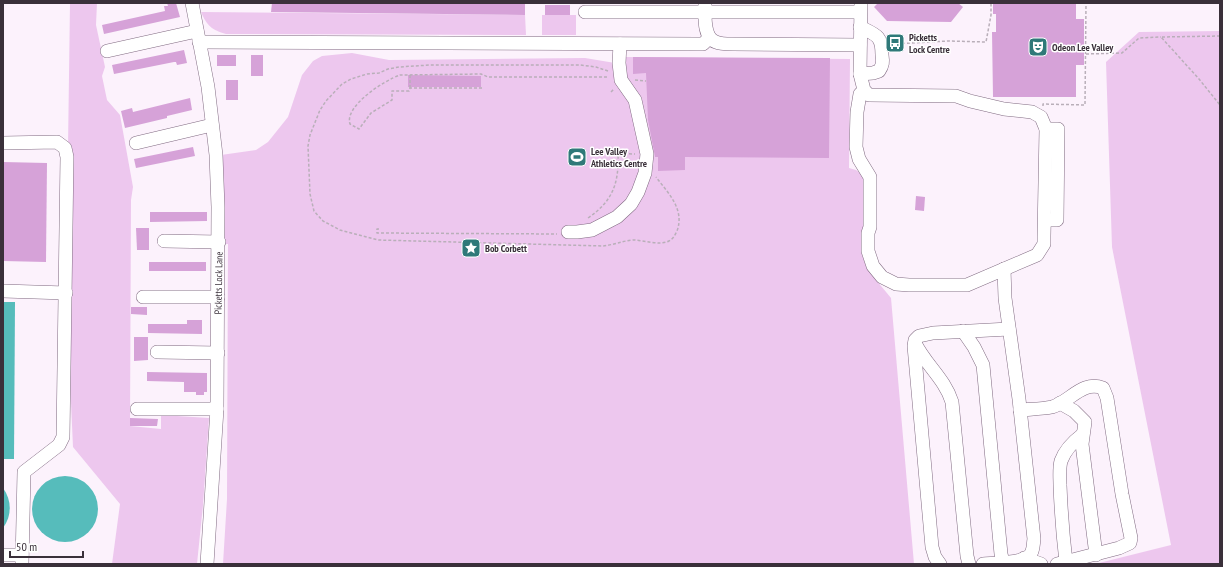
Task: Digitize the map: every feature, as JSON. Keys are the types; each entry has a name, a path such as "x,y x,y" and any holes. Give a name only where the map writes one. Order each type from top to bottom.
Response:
{"street":[{"name":"Picketts Lock Lane","path":"192,3 208,87 217,178 219,242 217,409 207,564"},
{"path":"705,8 707,32 709,38 715,42 732,44 860,45"},
{"path":"585,12 705,8 860,8 860,74 864,90 869,95 956,96 970,102 1004,109 1032,112 1041,117 1046,129 1045,220 1044,244 1037,255 967,285 896,284 882,277 873,266 868,251 868,233 870,227 870,177 859,159 856,147 857,112 860,94 864,90"},
{"path":"860,27 874,33 880,38 882,45 883,65 879,71 860,74"},
{"path":"107,51 198,36 620,44 703,44 709,38"},
{"path":"568,232 592,230 617,217 631,204 638,192 645,173 648,154 635,100 621,80 619,63 620,44"},
{"path":"136,143 212,125"},
{"path":"3,143 57,142 65,148 67,157 63,437 59,445 24,472 22,560 3,555"},
{"path":"164,241 219,242"},
{"path":"983,564 1003,562 1030,556 1033,550 1034,539 1020,410 1005,298 1004,269"},
{"path":"3,291 66,293"},
{"path":"143,297 218,297"},
{"path":"940,564 935,557 932,547 914,346 919,336 933,333 1010,328"},
{"path":"963,331 974,347 983,366 1003,562"},
{"path":"915,343 918,350 945,385 952,402 966,548 969,564"},
{"path":"157,352 218,353"},
{"path":"1020,410 1052,407 1078,391 1098,386 1103,388 1107,398 1122,494 1131,538 1130,543 1127,546 1062,563 1061,461 1064,454 1082,435"},
{"path":"1060,403 1074,411 1085,422 1082,435 1082,444 1096,555"},
{"path":"137,410 217,409"},
{"path":"1024,558 1041,564"}],"path":[{"path":"882,45 948,41 986,42 991,15 991,3"},
{"path":"1044,110 1043,104 1085,105 1086,3"},
{"path":"1086,54 1122,53 1139,38 1220,36"},
{"path":"1161,38 1200,79 1220,105"},
{"path":"609,72 596,67 580,65 430,65 399,67 351,79 342,84 326,101 320,110 310,135 308,146 310,194 314,211 323,221 340,230 378,240 603,246 633,240 663,242 670,240 674,236 679,223 679,213 674,200 653,173"},
{"path":"410,74 410,91 392,91 392,100 371,113 359,129 350,124 349,121 352,113 365,96 377,86 400,75 410,74 481,74 488,77 613,77"},
{"path":"410,88 482,88"},
{"path":"611,92 614,89"},
{"path":"609,153 642,154"},
{"path":"583,222 597,212 610,198 618,177 618,154"},
{"path":"379,229 377,229 377,233 568,234 568,232"}],"shaded area":[{"path":"70,3 97,3 96,25 105,67 102,76 107,100 120,115 133,187 131,200 130,426 161,429 161,415 209,418 197,564 112,564 120,504 73,447 66,293"},
{"path":"201,12 525,15 526,35 226,34 210,27 205,21"},
{"path":"542,15 576,15 576,35 542,35"},
{"path":"1220,31 1220,564 1095,564 1171,545 1112,247 1106,62 1139,32"},
{"path":"352,53 389,60 585,58 615,63 625,57 850,59 849,168 856,170 864,176 865,207 861,252 867,269 891,298 914,564 223,564 227,499 228,244 224,244 221,155 256,150 268,142 288,117 302,75 313,61 322,56"}],"water":[{"path":"3,302 15,302 14,459 3,459"},
{"path":"65,476 77,479 88,486 95,497 98,509 95,521 88,532 77,539 65,542 53,539 42,532 35,521 32,509 35,497 42,486 53,479"},
{"path":"3,488 8,498 10,508 8,518 3,528"}],"building":[{"path":"167,3 176,3 180,17 104,34 102,25 165,11 164,6 168,6"},
{"path":"272,3 525,3 525,15 271,12"},
{"path":"878,3 958,3 963,7 951,22 887,21 874,7"},
{"name":"Odeon Lee Valley","path":"993,3 1076,3 1076,19 1084,19 1084,65 1076,65 1076,97 993,97 992,32 996,32 996,14 993,14"},
{"path":"545,5 570,5 570,15 545,15"},
{"path":"184,50 187,63 177,65 176,62 174,62 114,74 112,65"},
{"path":"217,55 236,55 236,66 217,66"},
{"path":"251,55 263,55 263,76 251,76"},
{"path":"633,57 830,58 829,158 685,157 685,170 658,171 658,157 655,157 648,120 646,73 633,74"},
{"path":"408,75 481,76 481,87 408,87"},
{"path":"226,80 238,80 238,100 226,100"},
{"path":"190,98 192,110 167,116 167,118 125,128 121,111 132,108 133,112"},
{"path":"193,147 195,156 136,168 134,159"},
{"path":"3,162 47,163 46,262 3,261"},
{"path":"916,196 925,197 924,211 915,210"},
{"path":"150,212 207,212 207,221 150,222"},
{"path":"136,228 149,228 149,250 137,250"},
{"path":"149,262 206,262 206,271 149,271"},
{"path":"131,307 147,307 147,315 131,314"},
{"path":"187,320 202,320 202,334 148,333 148,324 187,324"},
{"path":"134,337 148,337 148,360 134,361"},
{"path":"147,372 207,373 207,392 204,392 204,395 196,395 196,392 184,392 184,382 147,381"},
{"path":"130,418 158,419 157,426 130,426"}],"place":[{"name":"Picketts Lock Centre","path":"895,43"},
{"name":"Odeon Lee Valley","path":"1038,47"},
{"name":"Lee Valley Athletics Centre","path":"577,157"},
{"name":"Bob Corbett","path":"471,248"}]}
